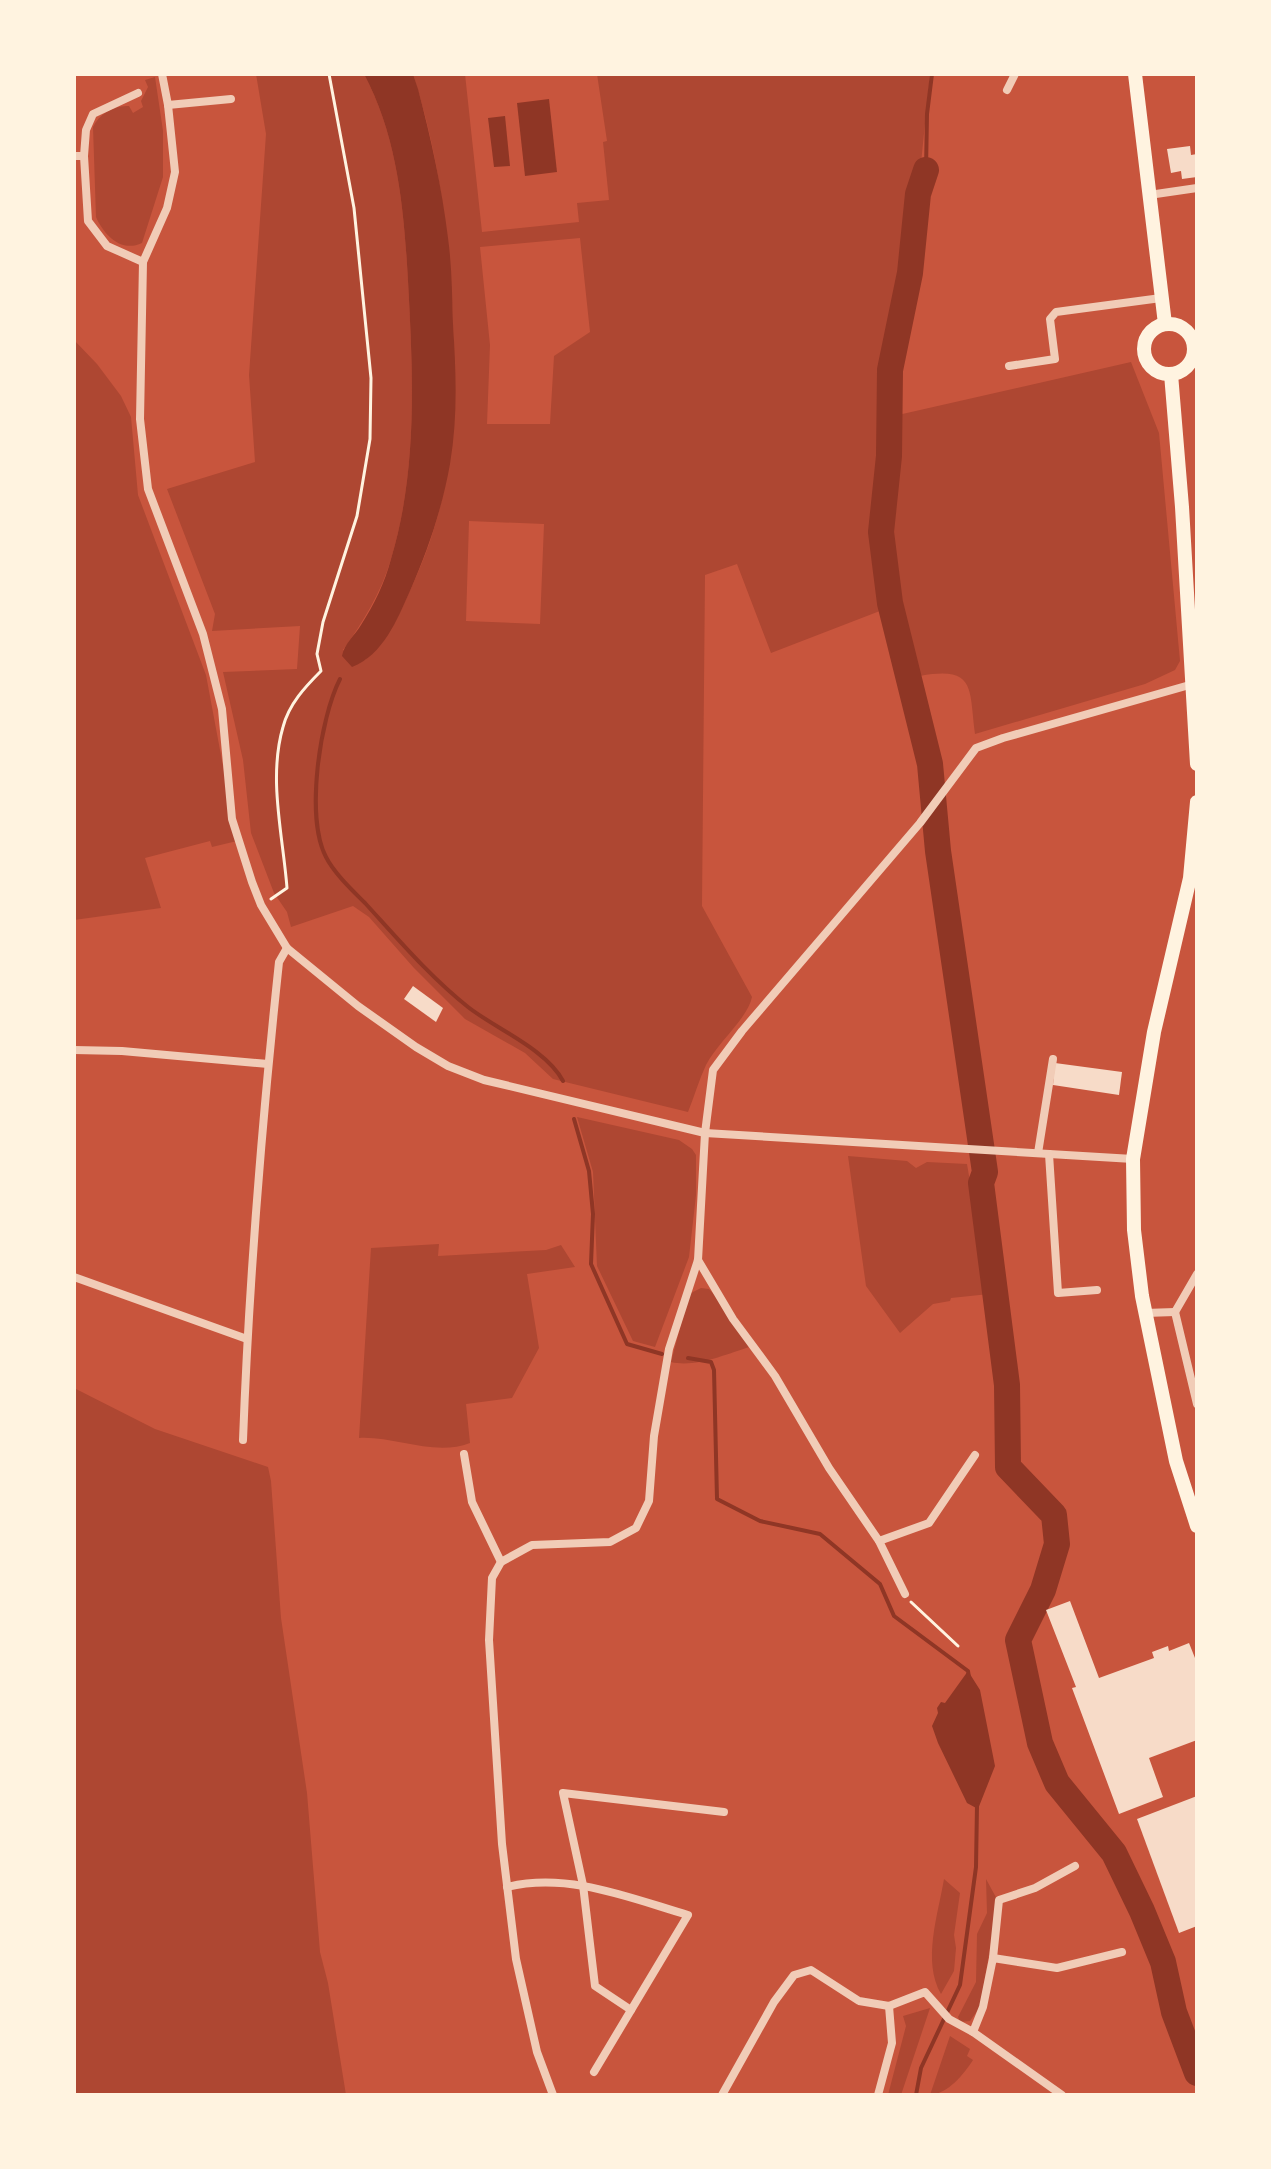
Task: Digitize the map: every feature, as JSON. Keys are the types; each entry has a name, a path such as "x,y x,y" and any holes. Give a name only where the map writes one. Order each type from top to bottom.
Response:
{"main road":[{"path":"1135,74 1165,324"},
{"path":"1165,324 1174,324 1188,333 1195,352 1186,367 1171,374 1157,371 1147,362 1144,354 1150,332 1165,324"},
{"path":"1171,374 1197,764"},
{"path":"1197,802 1190,878 1154,1032 1133,1159 1134,1230 1145,1313 1176,1461 1197,1526"}],"street":[{"path":"162,74 175,172 167,208 143,262 140,419 148,489 203,634 222,709 232,819 261,905 287,948 358,1006 448,1066 484,1080 705,1133 1133,1159"},
{"path":"1007,90 1015,74"},
{"path":"138,93 93,114 86,130 84,156 88,221 107,246 143,262"},
{"path":"168,105 231,99"},
{"path":"74,156 84,156"},
{"path":"1148,195 1197,188"},
{"path":"1009,366 1055,359 1050,319 1056,312 1161,298"},
{"path":"553,2095 537,2052 516,1959 507,1887 489,1640 492,1578 501,1562 532,1545 610,1542 636,1528 649,1501 654,1436 669,1349 698,1260 705,1133 713,1070 742,1031 920,823 976,748 1194,684"},
{"path":"243,1440 247,1339 268,1064 279,962 287,948"},
{"path":"74,1050 122,1051 268,1064"},
{"path":"1038,1153 1053,1059"},
{"path":"1049,1154 1058,1293 1097,1290"},
{"path":"698,1260 733,1319 775,1376 829,1468 879,1541 905,1594"},
{"path":"1197,1274 1175,1312 1197,1404"},
{"path":"74,1277 247,1339"},
{"path":"1145,1313 1175,1312"},
{"path":"464,1454 472,1502 501,1562"},
{"path":"879,1541 929,1523 975,1455"},
{"path":"631,2010 595,1986 583,1885 563,1793 724,1812"},
{"path":"973,2032 983,2007 993,1958 999,1900 1035,1888 1075,1866"},
{"path":"507,1887 527,1882 583,1885 688,1915 594,2072"},
{"path":"993,1958 1057,1968 1122,1952"},
{"path":"722,2095 774,2002 794,1975 811,1970 859,2001 889,2006 925,1992 949,2019 973,2032 1062,2095"},
{"path":"878,2095 892,2043 889,2006"}],"path":[{"path":"261,905 287,888 278,808 278,765 283,726 301,690 321,671 317,654 323,622 357,516 370,439 371,378 354,208 329,74"},
{"path":"905,1594 958,1646"}],"shaded area":[{"path":"256,74 364,74 385,123 397,175 410,316 410,456 400,525 387,572 371,607 343,650 365,660 393,625 428,548 446,480 451,446 454,376 448,244 435,158 413,74 465,74 482,232 579,222 577,203 609,200 603,142 607,141 597,74 930,74 920,173 914,174 910,225 883,384 884,444 877,487 875,554 885,609 771,653 737,564 705,575 702,906 752,997 745,1013 706,1065 688,1112 553,1079 525,1053 465,1019 369,917 353,906 291,927 287,912 274,893 251,833 243,760 223,672 297,669 300,626 212,631 215,614 167,489 255,462 249,375 266,134","holes":["580,238 590,332 554,356 550,424 487,424 490,345 480,247","469,521 544,524 540,624 466,621"]},
{"path":"364,74 413,74 418,89 436,163 448,238 456,394 447,481 423,560 388,635 372,654 352,667 342,656 343,652 379,593 400,525 412,421 410,316 401,201 385,123"},
{"path":"155,77 163,131 163,177 142,243 127,246 109,236 96,217 93,127 103,114 113,109 129,106 133,113 143,107 141,101 148,87 145,80"},
{"path":"549,99 557,172 525,176 517,103"},
{"path":"505,116 510,166 494,167 488,118"},
{"path":"74,340 121,396 131,417 138,495 206,675 237,841 212,847 210,841 145,858 161,908 74,920"},
{"path":"1131,362 1159,433 1180,661 1175,670 1145,684 975,734 966,684 951,674 920,676 900,605 892,538 897,487 898,415"},
{"path":"577,1117 679,1140 696,1155 696,1195 689,1257 655,1347 633,1341 597,1266 593,1172"},
{"path":"848,1156 907,1161 916,1168 927,1162 967,1164 989,1294 951,1298 950,1301 933,1304 900,1333 866,1286"},
{"path":"439,1244 438,1256 546,1250 561,1245 575,1267 527,1274 539,1348 512,1398 466,1404 470,1443 443,1448 359,1438 371,1248"},
{"path":"701,1288 709,1289 720,1301 749,1347 700,1362 671,1362 689,1294"},
{"path":"74,1388 155,1429 268,1467 281,1618 307,1793 320,1952 346,2095 74,2095"},
{"path":"968,1671 980,1690 995,1766 978,1809 967,1803 932,1726 937,1708 941,1702 945,1703"},
{"path":"944,1879 960,1893 954,1935 954,1971 941,1994 935,1981 932,1953"},
{"path":"986,1879 998,1901 980,2007 970,2021 960,2022 958,2017 976,1982 977,1934 987,1913"},
{"path":"930,2008 901,2095 888,2095 906,2026 903,2016"},
{"path":"950,2036 970,2049 967,2056 973,2060 949,2087 930,2095"}],"building":[{"path":"1190,146 1191,155 1197,154 1197,177 1182,179 1181,171 1171,173 1167,149"},
{"path":"413,986 443,1008 436,1022 404,999"},
{"path":"1055,1063 1122,1072 1119,1095 1053,1085"},
{"path":"1070,1601 1099,1678 1154,1658 1152,1652 1168,1646 1169,1651 1189,1643 1197,1663 1197,1740 1149,1758 1163,1797 1119,1814 1046,1610"},
{"path":"1197,1796 1197,1926 1179,1933 1137,1819"}],"waterway":[{"path":"926,170 927,114 932,74"},
{"path":"926,170 918,194 910,273 890,370 889,456 881,532 890,603 930,764 938,851 985,1172 981,1183 1007,1385 1008,1467 1054,1515 1057,1544 1043,1590 1018,1640 1040,1743 1057,1783 1114,1853 1142,1911 1163,1962 1174,2012 1197,2073"},
{"path":"340,679 326,718 316,793 320,839 326,857 344,881 440,983 479,1015 533,1049 563,1081"},
{"path":"574,1119 589,1171 593,1214 591,1264 627,1344 662,1354"},
{"path":"688,1358 711,1362 714,1370 717,1499 760,1521 820,1534 880,1584 894,1616 968,1671 969,1677"},
{"path":"916,2095 921,2068 960,1985 976,1867 977,1805"}]}
